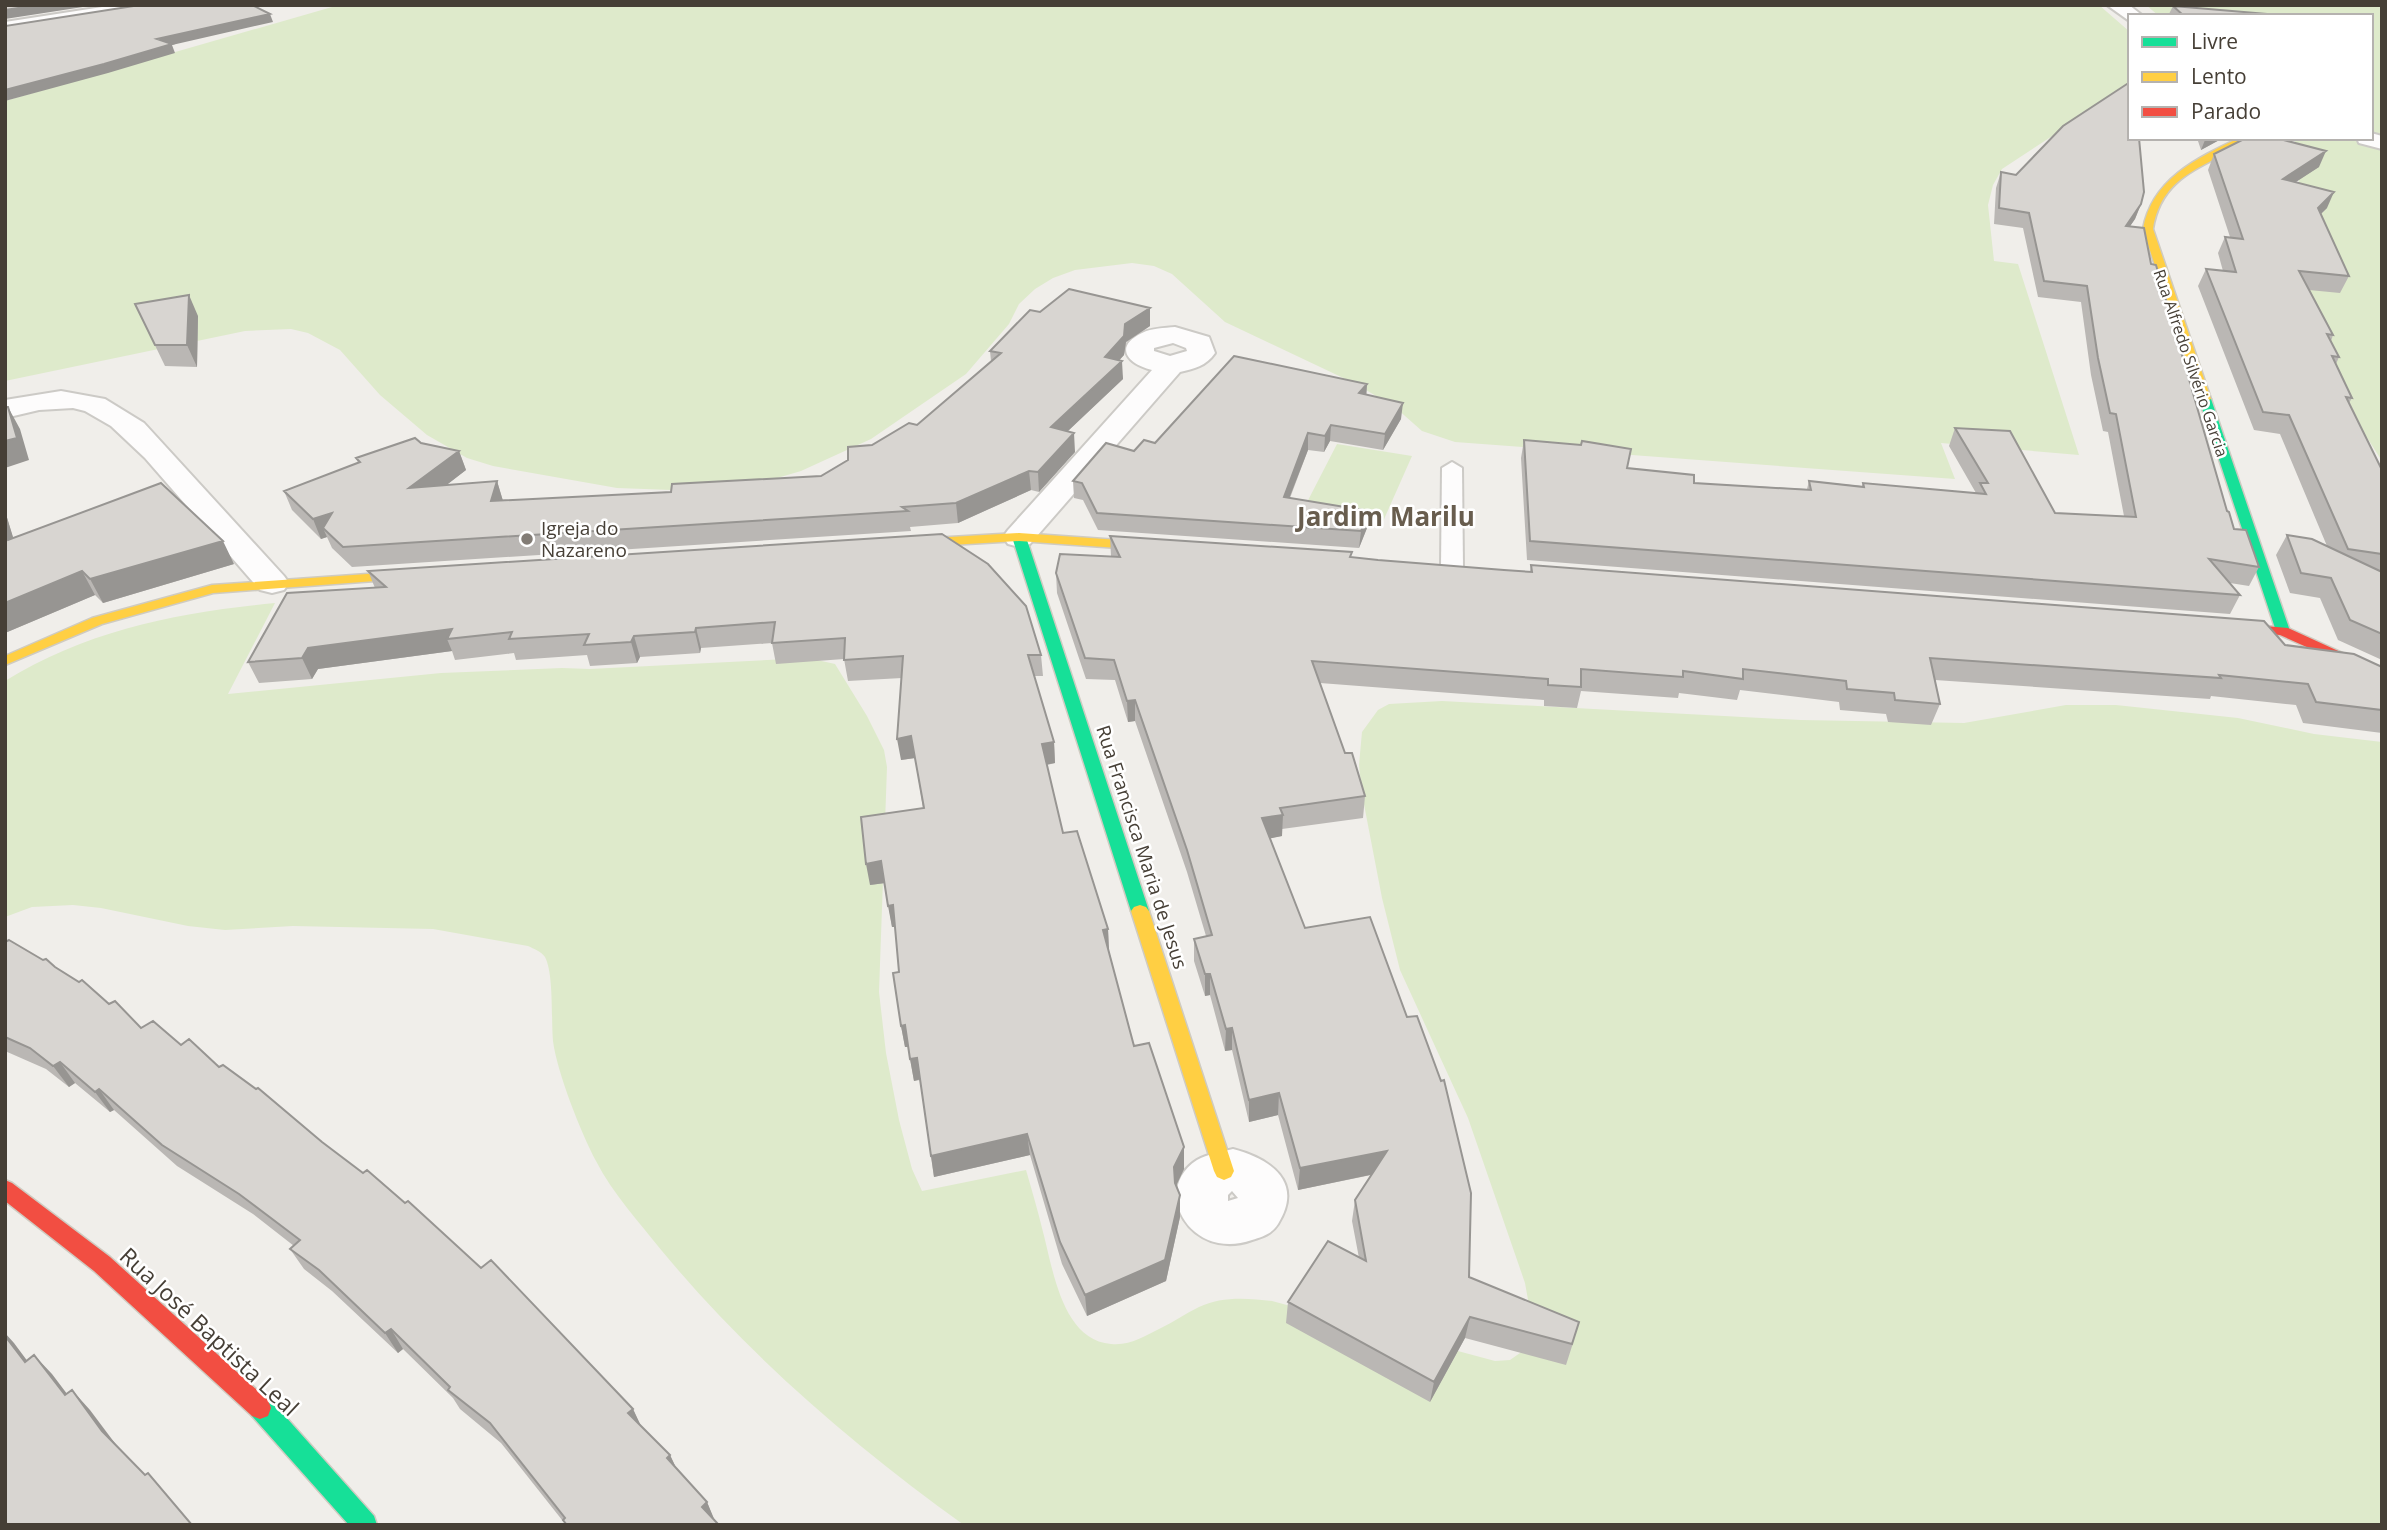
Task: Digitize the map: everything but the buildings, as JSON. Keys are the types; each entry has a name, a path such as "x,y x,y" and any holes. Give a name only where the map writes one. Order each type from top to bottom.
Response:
{"street":[{"path":"5,28 150,5"},
{"name":"Rua Alfredo Silvério Garcia","path":"2244,140 2192,169 2158,197 2151,208 2148,229 2283,631"},
{"path":"1019,537 1172,364"},
{"path":"5,409 28,403 69,400 95,405 116,415 142,438 272,583"},
{"path":"881,545 1019,537 1173,547"},
{"name":"Rua Francisca Maria de Jesus","path":"1019,537 1224,1171"},
{"path":"5,661 97,621 212,589 438,573"},
{"path":"2200,625 2283,631 2382,677"},
{"name":"Rua José Baptista Leal","path":"5,1189 102,1264 276,1423 365,1525"}],"lane":[{"path":"1452,468 1452,567"}],"green space":[{"path":"339,5 2099,5 2128,30 2128,106 2089,112 2002,169 1993,185 1988,205 1994,261 2018,264 2079,455 1941,443 1955,479 1455,442 1422,431 1396,408 1356,384 1225,322 1172,274 1154,266 1132,263 1075,270 1053,278 1035,289 1019,304 1009,324 966,374 871,439 801,471 767,481 699,491 617,488 493,466 467,458 427,435 380,395 340,350 308,333 291,329 245,331 5,381 5,101"},
{"path":"2146,5 2382,5 2382,136 2373,133 2373,14 2157,14"},
{"path":"2295,140 2354,140 2382,150 2382,461 2341,386 2310,299 2300,187 2294,157"},
{"path":"1337,444 1412,456 1381,526 1302,512"},
{"path":"275,603 228,694 441,673 808,658 835,664 867,716 884,750 887,767 879,992 886,1053 912,1169 922,1191 1026,1170 1062,1300 1081,1330 1094,1340 1111,1344 1137,1340 1207,1303 1235,1299 1272,1301 1495,1361 1510,1360 1520,1353 1530,1338 1532,1322 1525,1283 1468,1118 1400,970 1382,898 1359,765 1362,732 1378,710 1389,704 1442,701 1801,720 1964,723 2066,705 2116,705 2238,718 2314,734 2382,742 2382,1525 964,1525 843,1431 767,1363 696,1290 618,1196 590,1149 564,1085 553,1041 550,974 545,957 539,952 528,946 433,929 293,926 225,930 73,905 32,907 5,917 5,681 68,649 135,626 204,612"}],"traffic: fast":[{"path":"2205,399 2283,631"},
{"path":"1019,537 1140,911"},
{"path":"260,1408 365,1525"}],"traffic: slow":[{"path":"2205,399 2148,229 2151,212 2158,197 2170,184 2199,162 2243,140"},
{"path":"899,544 1019,537 1161,547"},
{"path":"5,661 97,621 212,589 424,574"},
{"path":"1140,911 1224,1171"}],"traffic: jam":[{"path":"2219,626 2283,631 2382,677"},
{"path":"5,1189 102,1264 260,1408"}],"place":[{"name":"Igreja do Nazareno","path":"527,539"}],"district":[{"name":"Jardim Marilu","path":"1386,517"}]}
